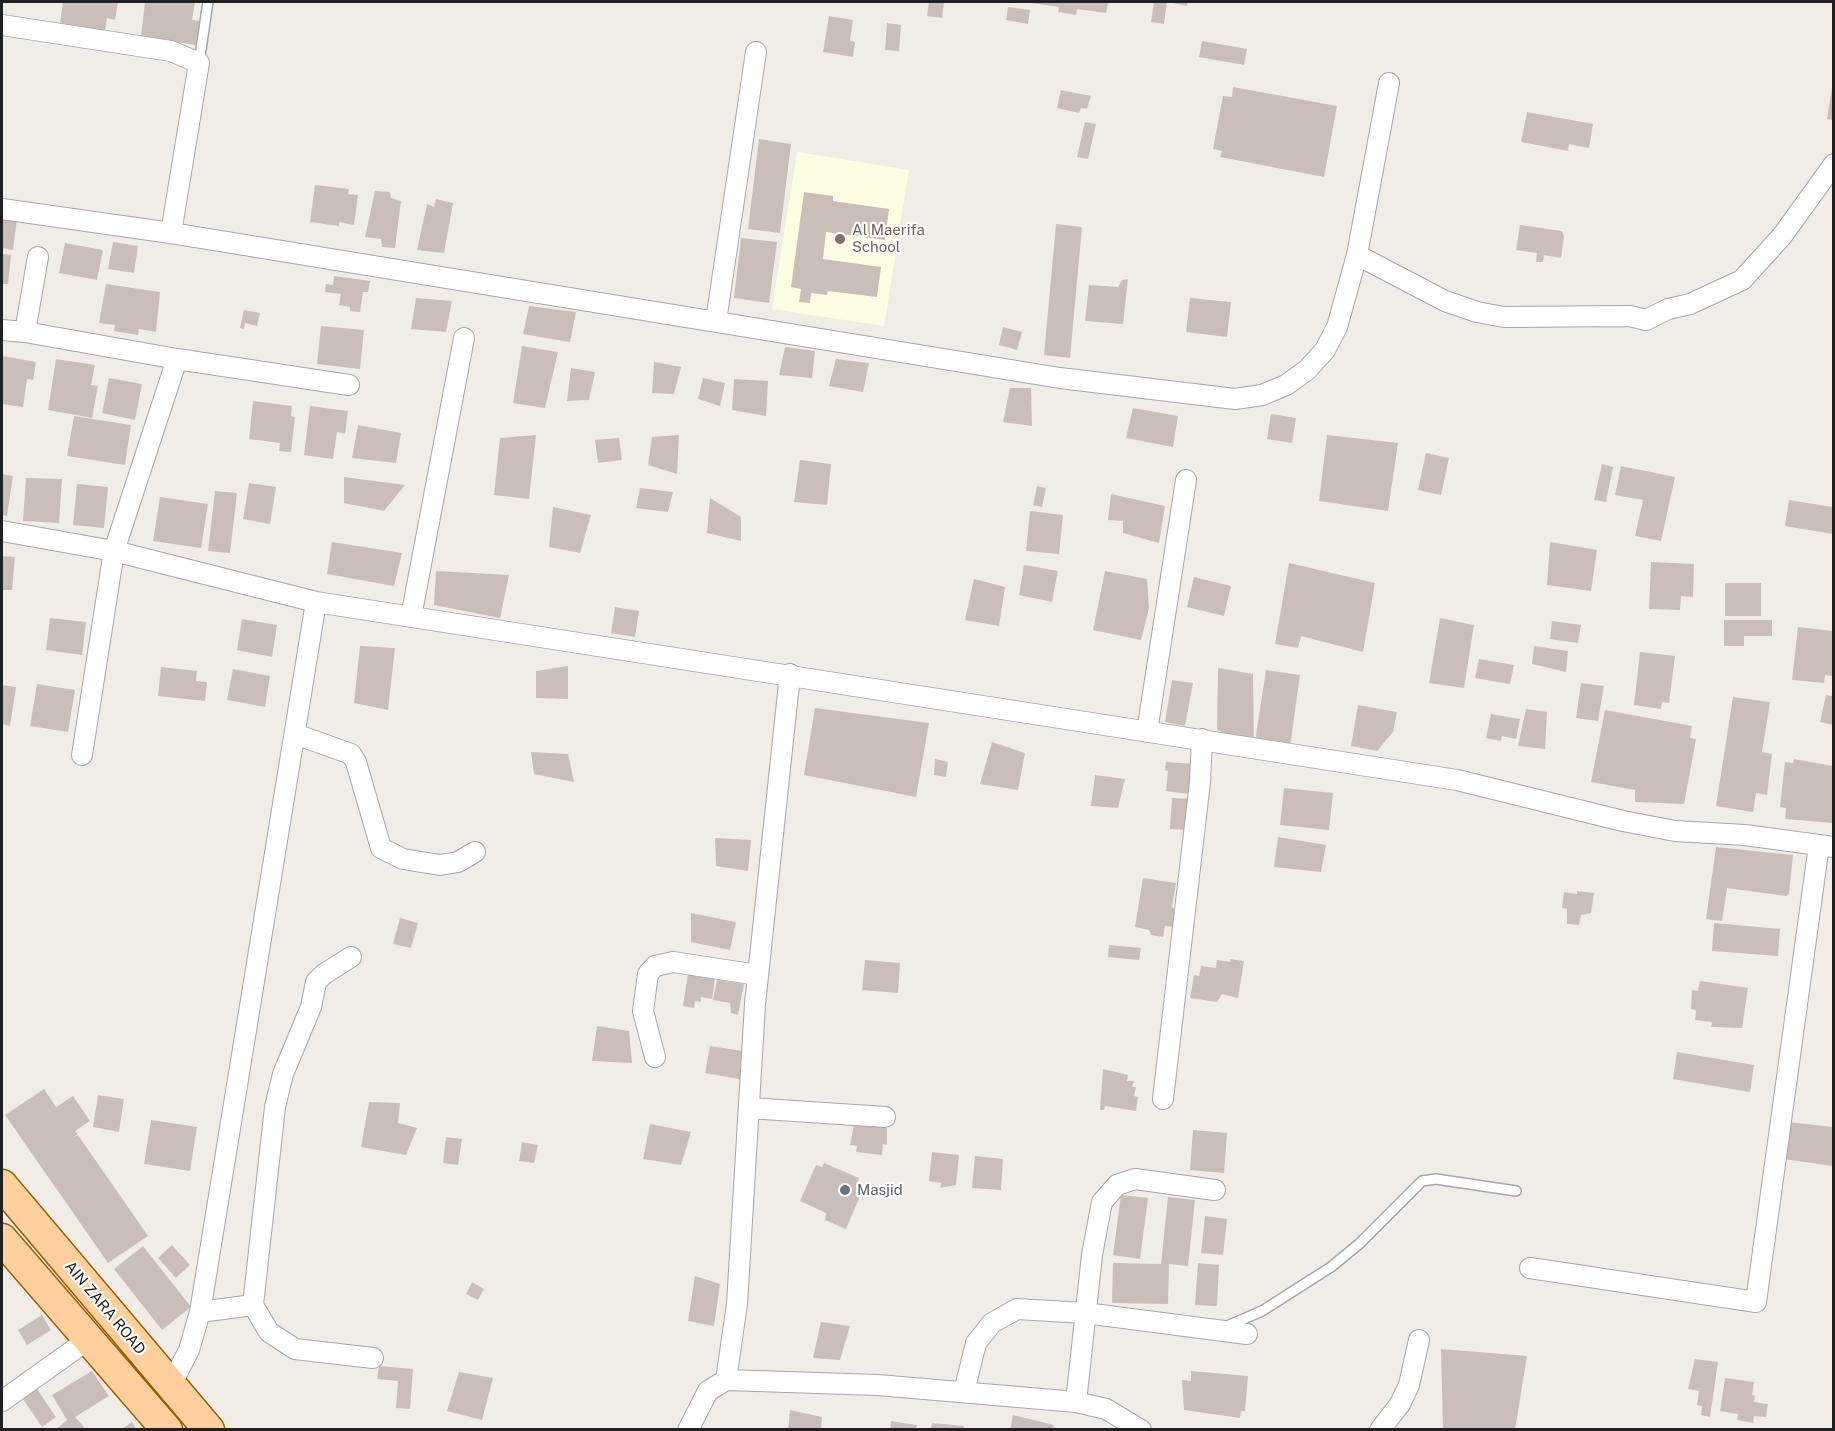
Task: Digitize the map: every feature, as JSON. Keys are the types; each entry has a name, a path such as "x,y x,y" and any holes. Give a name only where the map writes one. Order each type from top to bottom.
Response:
{"main road":[{"name":"AIN ZARA ROAD","path":"2,1185 209,1430"},
{"path":"2,1239 167,1430"}],"street":[{"path":"2,26 171,51 199,63 171,233"},
{"path":"716,321 756,52"},
{"path":"2,209 171,233 1060,378 1236,399 1262,395 1286,385 1307,370 1325,350 1337,327 1357,255 1389,83"},
{"path":"1357,255 1444,301 1477,312 1504,317 1630,316 1646,320 1668,309 1690,304 1742,280 1782,236 1833,164"},
{"path":"25,332 38,256"},
{"path":"2,330 349,385"},
{"path":"411,617 464,338"},
{"path":"82,755 114,550 177,359"},
{"path":"1147,732 1186,480"},
{"path":"2,531 114,550 316,602 790,674 1457,780 1623,821 1675,831 1745,835 1826,846 1756,1302 1530,1268"},
{"path":"171,1385 189,1350 200,1312 316,602"},
{"path":"726,1380 737,1304 758,975 790,674"},
{"path":"295,734 351,754 356,762 381,848 403,859 440,865 458,862 475,852"},
{"path":"1162,1099 1199,793 1202,740"},
{"path":"351,957 324,974 316,982 311,1007 280,1082 275,1107 254,1305 269,1332 295,1349 373,1358"},
{"path":"655,1057 643,1011 648,974 655,966 673,962 758,975"},
{"path":"749,1108 885,1117"},
{"path":"1076,1402 1085,1313 1102,1202 1117,1185 1135,1179 1215,1190"},
{"path":"200,1312 254,1305"},
{"path":"964,1392 976,1343 992,1323 1017,1310 1085,1313 1247,1334"},
{"path":"2,1401 88,1339"},
{"path":"1380,1430 1400,1404 1409,1385 1419,1340"},
{"path":"688,1430 708,1391 726,1380 878,1385 1076,1402 1106,1409 1141,1430"}],"lane":[{"path":"199,63 208,2"},
{"path":"1218,1330 1262,1311 1331,1267 1359,1244 1422,1181 1436,1179 1516,1191"}],"shaded area":[{"name":"Al Maerifa School","path":"797,152 909,170 884,326 772,309"}],"building":[{"path":"63,2 118,2 115,20 107,18 105,31 60,23"},
{"path":"145,2 195,2 192,20 200,21 196,45 141,37"},
{"path":"929,2 944,2 942,18 927,16"},
{"path":"1024,2 1111,2 1108,4 1106,13 1077,9 1076,15 1058,12 1059,7"},
{"path":"1154,2 1167,2 1164,24 1151,22"},
{"path":"1168,2 1188,2 1187,6"},
{"path":"1008,7 1030,10 1028,24 1006,20"},
{"path":"829,16 853,20 850,41 855,42 853,57 823,52"},
{"path":"887,23 901,25 899,51 885,50"},
{"path":"1202,41 1247,49 1244,65 1199,57"},
{"path":"1233,87 1337,106 1324,177 1220,157 1222,151 1213,149 1223,96 1232,97"},
{"path":"1833,88 1833,120 1827,119"},
{"path":"1061,90 1091,96 1087,109 1081,108 1079,113 1057,108"},
{"path":"1527,112 1593,124 1589,148 1569,144 1568,151 1521,142"},
{"path":"1085,122 1096,124 1088,159 1077,157"},
{"path":"759,139 791,144 780,233 748,229"},
{"path":"315,185 349,189 348,194 358,195 354,225 339,222 339,226 310,222"},
{"path":"375,191 390,192 391,198 401,201 395,248 382,247 381,239 365,237"},
{"path":"804,192 833,196 833,201 889,209 885,240 826,232 823,259 881,267 877,297 828,291 827,295 811,293 810,303 799,302 801,289 791,287"},
{"path":"436,199 453,203 444,253 417,250 427,204 434,207"},
{"path":"2,217 17,219 13,250 2,248"},
{"path":"1056,224 1082,227 1070,358 1044,355"},
{"path":"1520,225 1562,231 1564,237 1561,258 1544,255 1543,262 1536,262 1537,253 1516,250"},
{"path":"741,238 777,242 769,303 734,298"},
{"path":"113,242 138,246 134,273 108,269"},
{"path":"65,243 103,250 97,280 59,273"},
{"path":"2,254 11,255 8,284 2,284"},
{"path":"334,276 370,281 368,292 363,292 360,312 350,311 350,307 339,305 341,294 325,292 326,284 333,285"},
{"path":"1128,279 1123,324 1085,321 1089,285 1118,287 1122,280"},
{"path":"106,284 160,292 156,332 139,329 138,335 114,331 115,325 99,323"},
{"path":"416,298 452,301 446,332 411,329"},
{"path":"1190,298 1231,302 1227,337 1186,332"},
{"path":"529,306 576,312 570,342 523,334"},
{"path":"244,310 260,313 257,326 245,323 244,329 240,328"},
{"path":"321,326 364,330 360,369 317,364"},
{"path":"1003,327 1022,332 1017,350 999,345"},
{"path":"522,346 558,352 545,408 513,403"},
{"path":"785,347 815,351 812,378 779,375"},
{"path":"2,356 36,362 33,380 27,379 23,407 2,404"},
{"path":"56,359 95,365 91,385 98,386 92,418 48,410"},
{"path":"836,359 869,363 863,392 829,386"},
{"path":"654,362 681,367 674,394 652,393"},
{"path":"571,368 595,372 589,400 567,401"},
{"path":"109,378 142,384 135,420 102,413"},
{"path":"703,378 725,383 720,406 698,399"},
{"path":"734,379 768,381 766,416 732,410"},
{"path":"1010,388 1031,388 1032,426 1003,422"},
{"path":"253,401 292,406 291,416 295,417 291,452 279,451 280,443 249,439"},
{"path":"310,406 348,411 345,434 337,432 333,459 304,455"},
{"path":"1133,408 1178,416 1173,447 1126,438"},
{"path":"1271,414 1296,418 1292,443 1267,439"},
{"path":"74,416 131,425 125,465 67,456"},
{"path":"358,425 401,433 396,463 352,458"},
{"path":"536,435 529,499 494,495 500,438"},
{"path":"679,435 677,474 648,465 652,437"},
{"path":"1327,435 1398,443 1388,511 1319,501"},
{"path":"619,438 622,460 598,463 595,440"},
{"path":"1426,453 1449,458 1441,495 1418,490"},
{"path":"800,460 831,464 827,505 794,502"},
{"path":"1602,464 1613,467 1606,502 1594,500"},
{"path":"1621,466 1675,477 1661,541 1635,536 1643,500 1615,495"},
{"path":"2,474 13,476 7,516 2,515"},
{"path":"344,477 405,485 384,511 344,503"},
{"path":"26,478 62,479 59,523 23,521"},
{"path":"249,483 276,487 270,524 243,519"},
{"path":"77,484 108,487 104,528 73,525"},
{"path":"1037,486 1046,488 1042,507 1033,505"},
{"path":"640,488 673,492 668,512 636,508"},
{"path":"215,491 237,493 230,553 208,551"},
{"path":"1111,494 1165,506 1159,543 1123,533 1123,521 1108,520"},
{"path":"160,497 208,504 201,548 153,541"},
{"path":"710,498 741,517 741,541 707,533"},
{"path":"1789,500 1833,507 1833,534 1785,526"},
{"path":"553,507 591,515 580,553 549,547"},
{"path":"1030,511 1063,515 1059,554 1026,551"},
{"path":"332,542 402,553 394,586 327,574"},
{"path":"1550,542 1597,550 1591,591 1547,585"},
{"path":"2,556 15,557 12,590 2,590"},
{"path":"1651,562 1694,564 1693,597 1681,596 1680,610 1649,609"},
{"path":"1289,563 1375,583 1363,652 1301,636 1298,648 1275,644"},
{"path":"1024,565 1058,571 1052,602 1019,595"},
{"path":"436,571 509,575 500,618 434,605"},
{"path":"1105,571 1147,579 1149,608 1141,640 1093,630"},
{"path":"1194,577 1231,586 1224,616 1187,607"},
{"path":"974,579 1005,587 999,626 965,620"},
{"path":"1725,583 1761,583 1761,616 1725,616"},
{"path":"615,607 639,611 635,637 611,633"},
{"path":"50,618 86,622 82,655 46,650"},
{"path":"1440,618 1474,625 1464,688 1429,683"},
{"path":"242,619 277,625 272,657 237,650"},
{"path":"1724,620 1772,620 1772,636 1744,636 1744,646 1724,646"},
{"path":"1552,621 1581,625 1578,643 1550,639"},
{"path":"1798,627 1833,631 1833,676 1825,675 1824,683 1792,680"},
{"path":"360,646 395,648 388,710 354,703"},
{"path":"1534,646 1568,651 1566,672 1532,664"},
{"path":"1640,652 1675,656 1669,703 1662,702 1661,709 1634,705"},
{"path":"1479,659 1514,665 1510,684 1475,678"},
{"path":"568,666 568,699 536,698 536,671"},
{"path":"161,667 197,671 196,681 207,682 205,701 158,696"},
{"path":"1218,668 1253,674 1254,748 1217,730"},
{"path":"233,669 270,676 265,707 227,700"},
{"path":"1266,670 1300,675 1289,754 1254,748"},
{"path":"1172,680 1193,683 1185,726 1165,722"},
{"path":"1581,683 1604,686 1598,721 1576,718"},
{"path":"37,684 75,690 68,732 30,726"},
{"path":"2,685 16,687 10,726 2,724"},
{"path":"1826,695 1833,696 1833,725 1820,722"},
{"path":"1733,697 1770,702 1762,752 1772,754 1767,795 1756,793 1753,812 1716,806"},
{"path":"1358,705 1397,712 1393,732 1377,751 1351,746"},
{"path":"815,708 929,723 916,797 804,775"},
{"path":"1526,709 1547,712 1545,749 1518,746"},
{"path":"1605,710 1692,726 1690,738 1696,739 1684,804 1635,802 1635,790 1591,782"},
{"path":"1491,714 1520,719 1516,739 1502,736 1501,741 1486,738"},
{"path":"992,742 1025,753 1018,790 980,784"},
{"path":"531,752 568,754 574,782 534,774"},
{"path":"935,759 948,762 946,777 934,775"},
{"path":"1794,759 1833,766 1833,823 1785,819 1786,808 1780,807 1785,762 1793,763"},
{"path":"1166,762 1197,764 1189,794 1166,791 1168,771 1165,770"},
{"path":"1095,775 1125,779 1118,808 1091,806"},
{"path":"1284,788 1333,793 1329,830 1280,825"},
{"path":"1172,798 1192,799 1189,830 1170,829"},
{"path":"1278,837 1326,845 1321,872 1274,867"},
{"path":"715,838 751,840 748,871 716,866"},
{"path":"1716,847 1793,855 1789,894 1786,896 1727,888 1722,921 1706,919"},
{"path":"1143,878 1176,883 1172,907 1176,910 1174,927 1165,926 1163,937 1151,935 1149,930 1135,927"},
{"path":"1577,891 1594,893 1591,913 1581,915 1579,925 1567,924 1567,909 1562,908 1564,892 1577,894"},
{"path":"691,913 736,922 730,950 691,942"},
{"path":"400,918 418,923 411,948 393,944"},
{"path":"1714,923 1780,929 1778,956 1712,951"},
{"path":"1109,945 1141,948 1139,960 1108,957"},
{"path":"1230,959 1244,961 1238,998 1222,994 1217,1002 1190,998 1194,975 1199,976 1201,966 1216,968 1217,960 1230,962"},
{"path":"865,960 900,963 898,993 862,990"},
{"path":"688,974 715,978 712,999 701,997 701,1002 695,1001 694,1008 683,1006"},
{"path":"717,980 744,984 738,1015 731,1013 730,1003 713,1000"},
{"path":"1700,981 1748,988 1742,1028 1711,1027 1712,1022 1695,1020 1696,1010 1691,1009 1692,990 1698,991"},
{"path":"597,1026 629,1031 632,1063 592,1061"},
{"path":"710,1046 749,1052 744,1080 705,1073"},
{"path":"1677,1052 1754,1065 1750,1092 1673,1079"},
{"path":"1103,1069 1128,1075 1127,1081 1134,1081 1132,1087 1136,1087 1134,1096 1138,1097 1136,1111 1105,1106 1104,1110 1100,1110"},
{"path":"44,1089 56,1107 73,1096 90,1121 75,1131 78,1134 72,1138 78,1135 148,1236 108,1263 5,1115"},
{"path":"98,1095 124,1099 119,1132 93,1127"},
{"path":"369,1102 400,1103 398,1123 417,1128 406,1155 361,1147"},
{"path":"151,1120 197,1127 190,1171 144,1164"},
{"path":"1787,1122 1833,1127 1833,1166 1783,1159"},
{"path":"650,1124 691,1132 681,1165 643,1159"},
{"path":"854,1125 887,1128 887,1145 883,1144 882,1155 856,1152 857,1146 850,1145"},
{"path":"1193,1130 1227,1133 1224,1173 1190,1170"},
{"path":"446,1137 462,1139 458,1165 443,1163"},
{"path":"522,1142 538,1145 534,1163 519,1161"},
{"path":"932,1152 959,1155 956,1185 940,1188 941,1183 929,1181"},
{"path":"975,1156 1003,1159 1001,1190 972,1188"},
{"path":"824,1163 859,1178 856,1186 863,1189 846,1229 825,1220 826,1213 800,1201 816,1165 822,1167"},
{"path":"1121,1195 1148,1198 1140,1259 1113,1255"},
{"path":"1168,1197 1195,1200 1188,1266 1169,1264 1168,1304 1112,1303 1113,1263 1161,1264"},
{"path":"1205,1216 1227,1219 1223,1255 1201,1253"},
{"path":"172,1245 190,1265 176,1278 158,1258"},
{"path":"143,1246 191,1307 162,1330 114,1269"},
{"path":"1198,1263 1219,1265 1217,1306 1195,1305"},
{"path":"695,1276 720,1284 714,1326 688,1321"},
{"path":"472,1282 484,1289 478,1300 466,1294"},
{"path":"42,1315 51,1330 27,1345 18,1330"},
{"path":"821,1322 850,1326 840,1360 813,1358"},
{"path":"1441,1349 1527,1356 1515,1430 1443,1430"},
{"path":"1695,1359 1718,1362 1710,1417 1701,1415 1702,1406 1697,1405 1699,1391 1688,1389"},
{"path":"379,1366 413,1369 410,1409 396,1408 398,1381 377,1379"},
{"path":"92,1371 109,1396 75,1417 84,1427 81,1430 55,1430 67,1420 52,1395"},
{"path":"1191,1371 1248,1376 1245,1411 1241,1411 1240,1418 1184,1410 1182,1380 1191,1381"},
{"path":"459,1372 493,1378 482,1420 447,1411"},
{"path":"1725,1378 1754,1382 1752,1395 1755,1396 1754,1402 1768,1404 1766,1417 1754,1416 1753,1423 1737,1420 1738,1414 1720,1411"},
{"path":"37,1389 56,1417 42,1427 23,1399"},
{"path":"790,1410 822,1417 821,1430 788,1430"},
{"path":"1013,1415 1054,1425 1053,1430 1010,1430"},
{"path":"891,1421 917,1425 916,1430 890,1430"},
{"path":"132,1422 137,1430 120,1430"},
{"path":"932,1423 964,1426 963,1430 931,1430"}],"place":[{"name":"Al Maerifa School","path":"840,239"},
{"name":"Masjid","path":"845,1190"}]}
